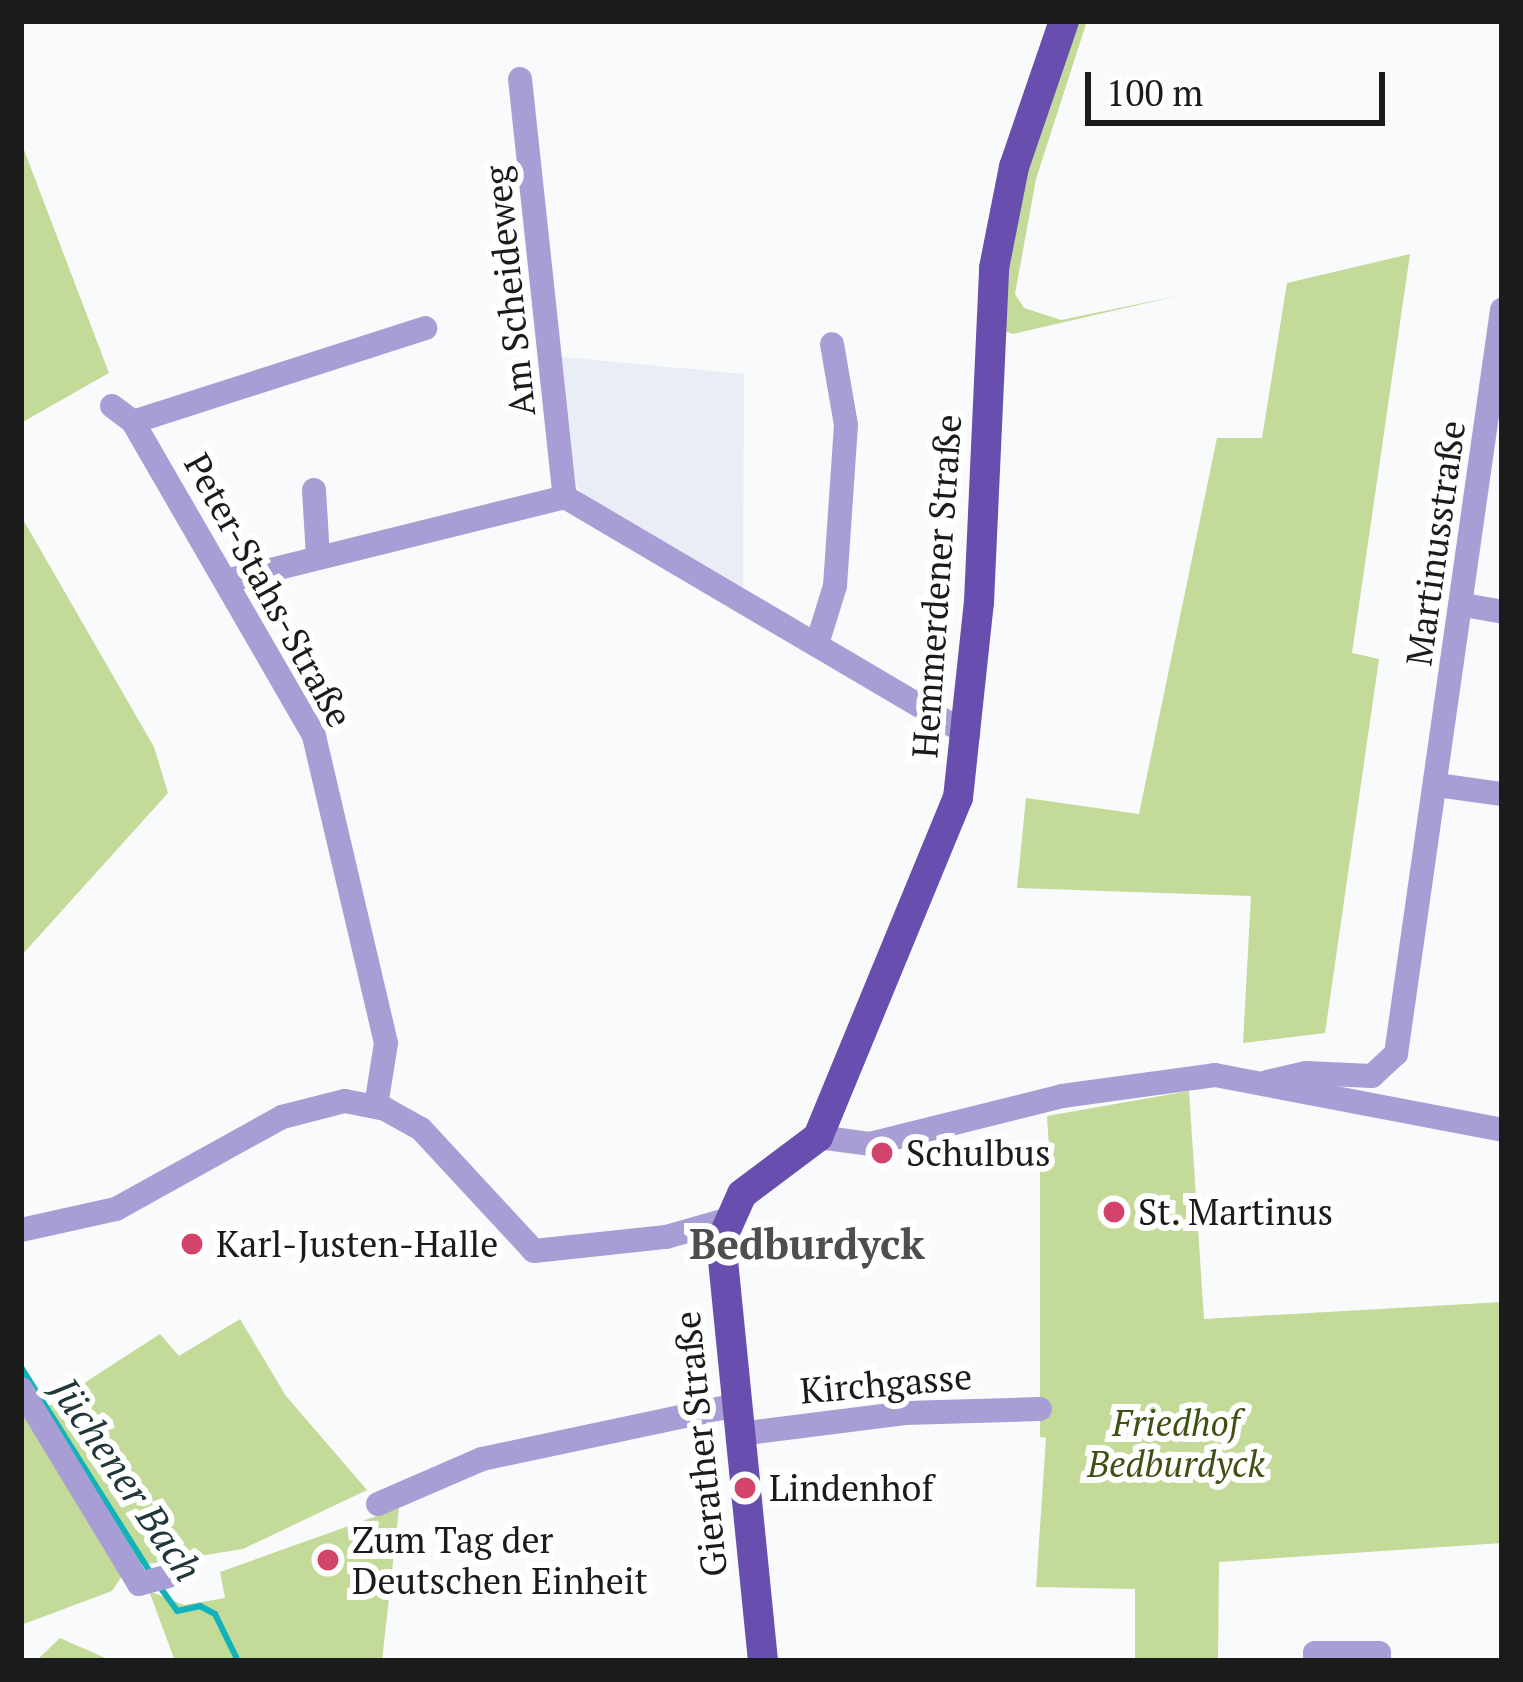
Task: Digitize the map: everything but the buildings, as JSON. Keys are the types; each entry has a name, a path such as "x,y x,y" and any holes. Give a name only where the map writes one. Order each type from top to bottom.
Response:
{"main road":[{"name":"Hemmerdener Straße","path":"818,1137 950,824 968,734 998,245 1014,167 1064,21"},
{"path":"726,1220 746,1190 818,1137"},
{"name":"Gierather Straße","path":"726,1220 719,1259 763,1661"}],"street":[{"name":"Am Scheideweg","path":"520,80 565,497"},
{"name":"Martinusstraße","path":"1268,1082 1306,1072 1372,1076 1391,1063 1464,605 1497,379 1502,310"},
{"path":"133,422 425,328"},
{"path":"817,644 836,586 846,425 832,344"},
{"name":"Peter-Stahs-Straße","path":"112,406 133,422 319,749 386,1043 376,1106"},
{"path":"314,490 319,557"},
{"path":"226,581 565,497 968,734"},
{"path":"1464,605 1502,613"},
{"path":"1437,785 1502,794"},
{"path":"818,1137 870,1144 1062,1096 1181,1077 1268,1082 1502,1130"},
{"path":"21,1230 126,1205 297,1111 336,1102 376,1106 422,1129 534,1251 666,1238 726,1220"},
{"path":"21,1389 152,1581"},
{"name":"Kirchgasse","path":"378,1504 482,1459 737,1419 1040,1409"},
{"path":"1315,1661 1315,1653 1379,1653 1379,1661"}],"shaded area":[{"path":"562,357 744,374 743,591 589,502 576,485"}],"green space":[{"path":"1074,21 1087,21 1036,179 1015,294 1024,308 1061,320 1177,296 1013,334 1004,331 999,307 1018,195"},
{"path":"21,142 109,373 21,423"},
{"path":"1410,254 1352,653 1379,659 1325,1033 1243,1043 1251,896 1017,888 1026,798 1139,814 1217,438 1262,438 1287,283"},
{"path":"21,516 154,747 168,793 21,956"},
{"name":"Friedhof Bedburdyck","path":"1189,1091 1204,1319 1502,1302 1502,1543 1219,1562 1218,1661 1135,1661 1135,1589 1036,1587 1046,1438 1040,1437 1040,1149 1049,1148 1047,1116"},
{"path":"240,1319 286,1396 367,1490 243,1549 135,1566 41,1411 160,1334 179,1356"},
{"path":"21,1404 122,1576 112,1591 21,1625"},
{"path":"399,1508 382,1661 175,1661 149,1591 184,1605 225,1598 220,1572"},
{"path":"60,1638 112,1661 36,1661"}],"waterway":[{"name":"Jüchener Bach","path":"21,1367 150,1572"},
{"name":"Jüchener Bach","path":"157,1583 177,1611 200,1606 215,1614 238,1661"}],"place":[{"name":"Schulbus","path":"882,1153"},
{"name":"St. Martinus","path":"1114,1212"},
{"name":"Karl-Justen-Halle","path":"192,1244"},
{"name":"Lindenhof","path":"745,1488"},
{"name":"Zum Tag der Deutschen Einheit","path":"328,1560"}],"district":[{"name":"Bedburdyck","path":"807,1243"}]}
